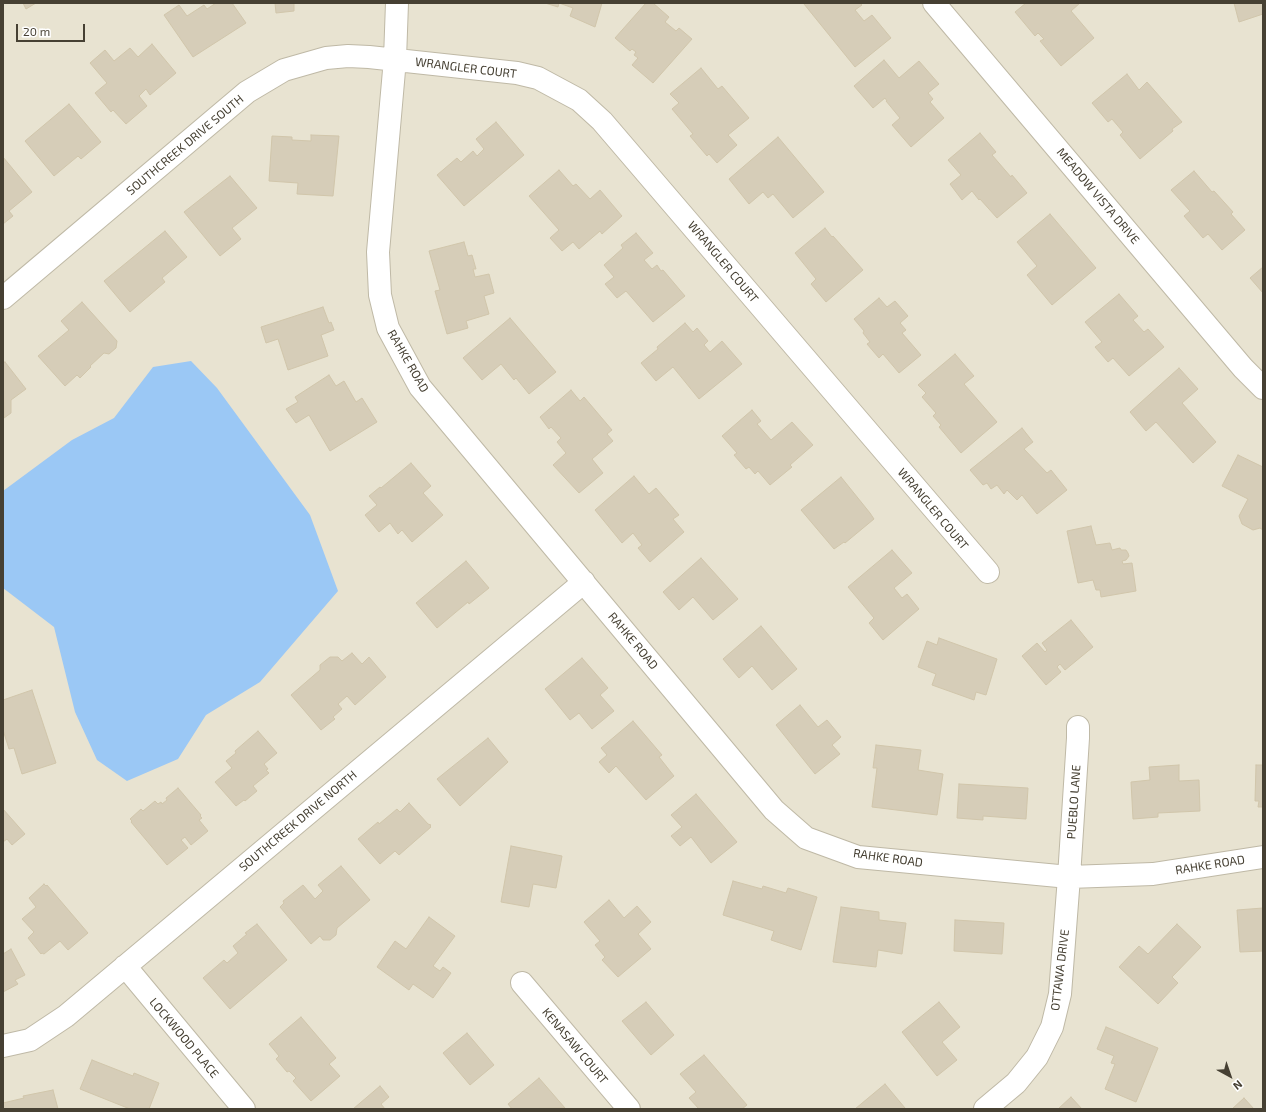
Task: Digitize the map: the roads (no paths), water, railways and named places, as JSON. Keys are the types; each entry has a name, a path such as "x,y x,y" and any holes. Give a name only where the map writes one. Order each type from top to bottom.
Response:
{"street":[{"name":"RAHKE ROAD","path":"397,3 395,59 378,252 380,295 388,328 420,386 774,810 806,838 858,857 1069,877 1153,874 1263,857"},
{"name":"MEADOW VISTA DRIVE","path":"934,3 1243,368 1263,388"},
{"name":"SOUTHCREEK DRIVE SOUTH","path":"3,298 247,92 284,70 326,58 348,56 395,59"},
{"name":"WRANGLER COURT","path":"395,59 517,73 538,78 579,100 602,121 642,166 988,572"},
{"name":"SOUTHCREEK DRIVE NORTH","path":"3,1046 30,1040 66,1016 584,582"},
{"name":"PUEBLO LANE","path":"1069,877 1078,727"},
{"name":"OTTAWA DRIVE","path":"985,1109 1016,1083 1037,1057 1052,1027 1060,994 1069,877"},
{"name":"LOCKWOOD PLACE","path":"125,966 244,1109"},
{"name":"KENASAW COURT","path":"522,983 629,1109"}],"water":[{"path":"191,361 217,388 310,515 338,591 260,682 206,715 178,759 127,781 97,760 75,712 54,627 3,588 3,491 72,440 114,418 153,367"}]}
